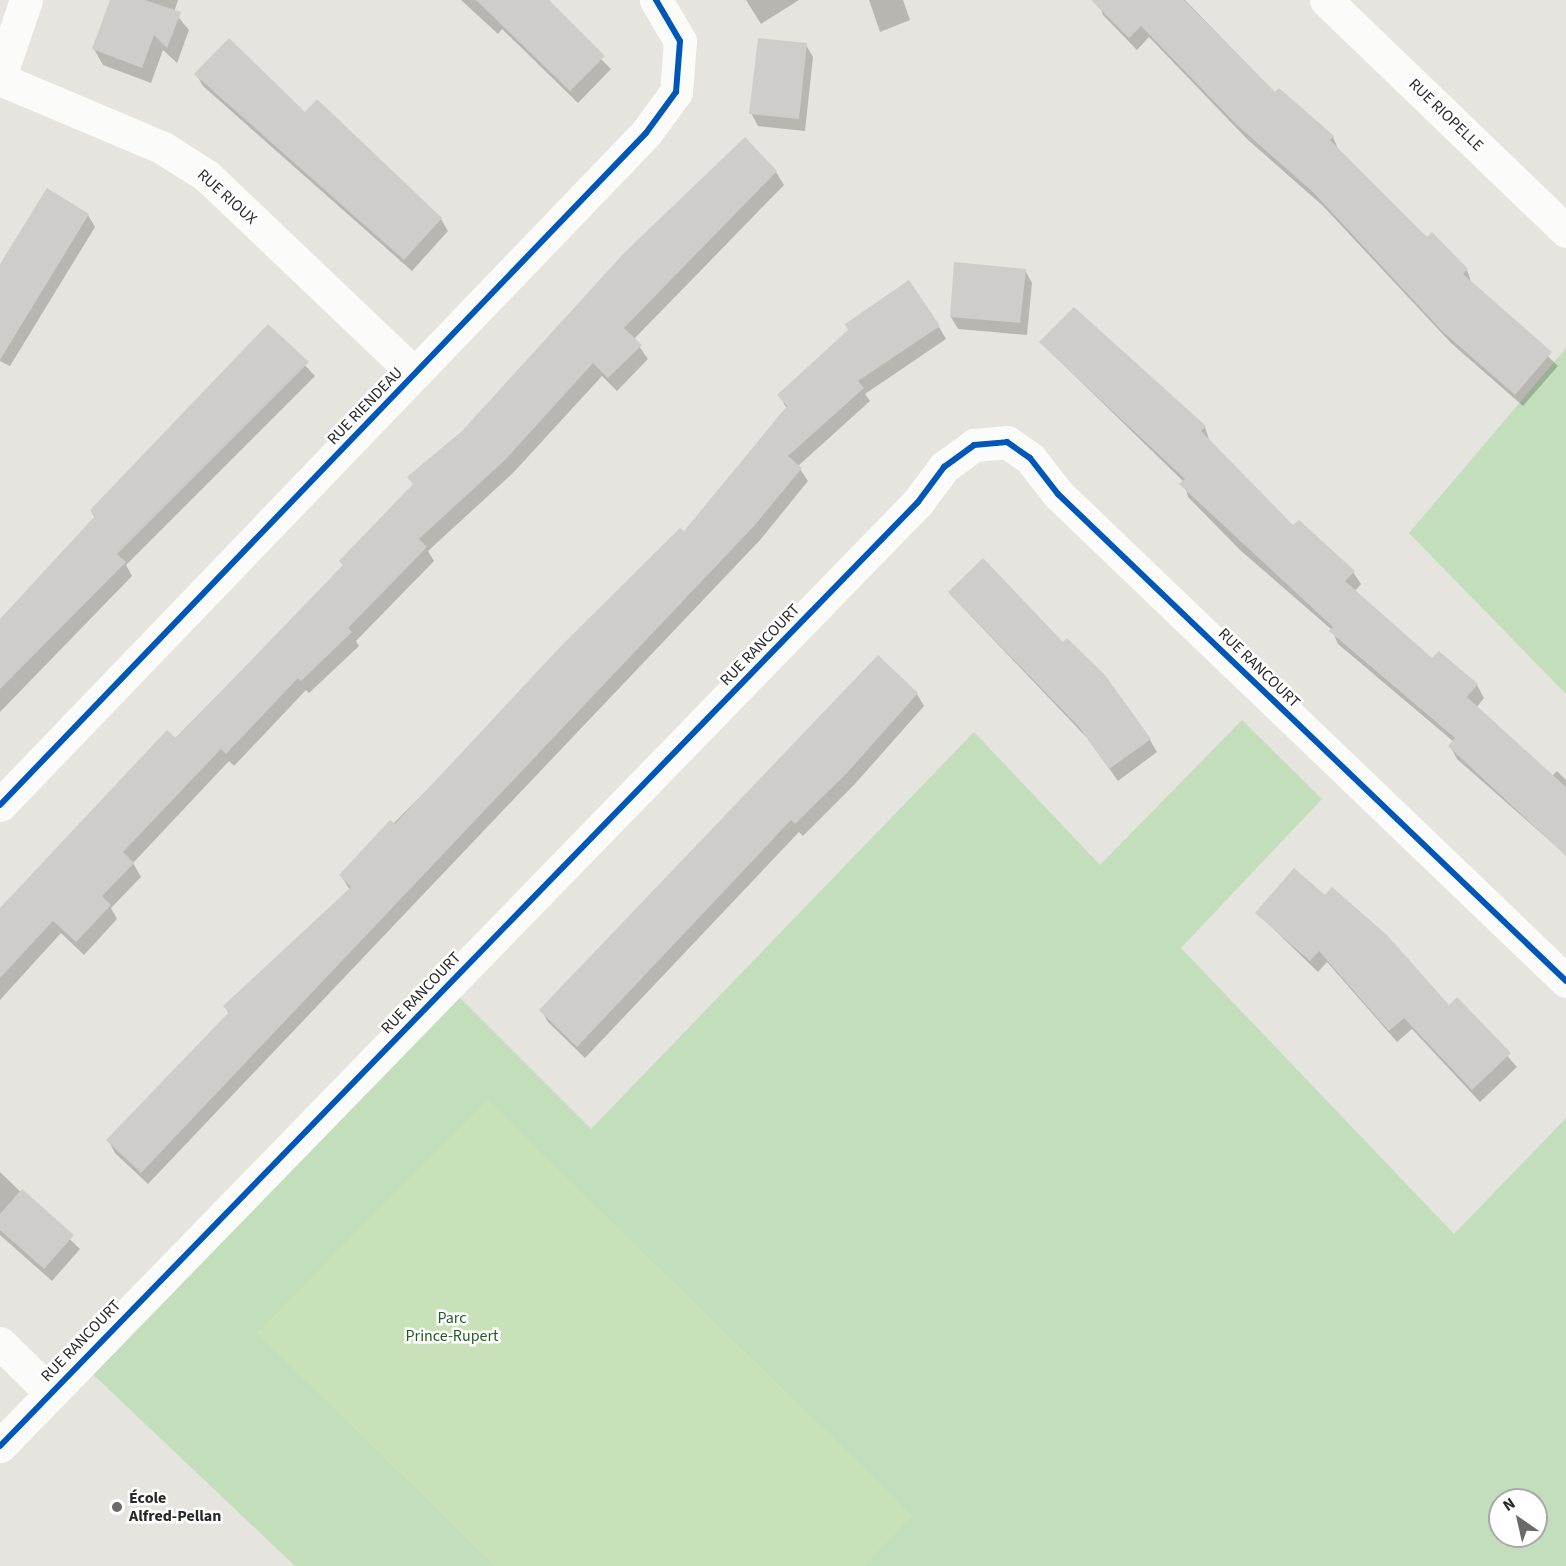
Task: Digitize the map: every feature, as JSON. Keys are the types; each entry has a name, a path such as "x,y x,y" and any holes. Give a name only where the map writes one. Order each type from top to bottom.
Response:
{"street":[{"path":"0,78 26,0"},
{"name":"RUE RIENDEAU","path":"0,805 646,133 676,92 680,41 656,0"},
{"name":"RUE RIOPELLE","path":"1326,0 1566,231"},
{"name":"RUE RIOUX","path":"0,78 163,148 207,176 414,373"},
{"name":"RUE RANCOURT","path":"0,1446 909,510 944,466 974,445 1007,442 1030,458 1058,494 1566,981"},
{"path":"0,1343 50,1392"}],"green space":[{"path":"1566,348 1566,694 1409,533"},
{"name":"Parc Prince-Rupert","path":"1242,720 1322,799 1181,948 1454,1234 1566,1118 1566,1566 295,1566 81,1363 452,990 591,1129 974,732 1100,865"},
{"name":"Parc Prince-Rupert","path":"487,1100 913,1516 864,1566 495,1566 257,1333"}],"building":[{"path":"110,0 145,0 181,12 167,48 154,35 142,68 92,49"},
{"path":"476,0 549,0 605,56 570,91"},
{"path":"1091,0 1184,0 1275,92 1279,88 1334,136 1330,140 1427,237 1432,232 1468,269 1463,274 1552,352 1515,395 1442,331 1314,193 1238,126 1141,26 1129,38"},
{"path":"229,38 305,112 317,99 442,218 404,260 194,74"},
{"path":"758,38 807,43 799,119 749,114"},
{"path":"745,137 777,171 624,328 642,345 608,378 593,363 506,459 419,539 427,547 348,628 352,632 301,681 298,678 226,754 221,749 123,852 134,863 102,896 111,905 76,942 53,921 0,978 0,908 167,730 176,738 343,565 339,561 413,484 407,477 462,431 624,253"},
{"path":"47,188 89,214 0,360 0,264"},
{"path":"954,262 1026,269 1020,323 950,317"},
{"path":"909,280 940,326 858,381 864,388 788,456 802,468 754,526 141,1173 106,1140 229,1012 223,1006 351,887 339,875 390,820 395,824 561,646 680,528 684,531 787,406 777,395 848,330 845,324"},
{"path":"1074,307 1206,426 1201,431 1293,525 1299,520 1355,571 1345,581 1432,658 1439,651 1478,684 1467,697 1566,787 1566,856 1448,746 1455,738 1329,631 1333,627 1179,484 1185,479 1039,342"},
{"path":"268,324 309,362 117,554 126,562 0,689 0,619 95,516 90,510"},
{"path":"983,558 1063,642 1067,638 1105,675 1151,739 1109,769 1079,727 948,592"},
{"path":"878,655 918,693 847,773 795,824 791,820 577,1047 539,1010"},
{"path":"1294,868 1325,895 1332,887 1387,935 1449,1005 1457,997 1511,1053 1472,1090 1404,1018 1389,1031 1319,951 1310,961 1255,913"},
{"path":"22,1189 74,1235 44,1269 0,1230 0,1214"}],"cycle path":[{"path":"0,805 646,133 676,92 680,41 656,0"},
{"path":"0,1446 918,502 944,467 974,445 1007,442 1030,458 1058,494 1566,981"}],"place":[{"name":"École Alfred-Pellan","path":"117,1507"}]}
